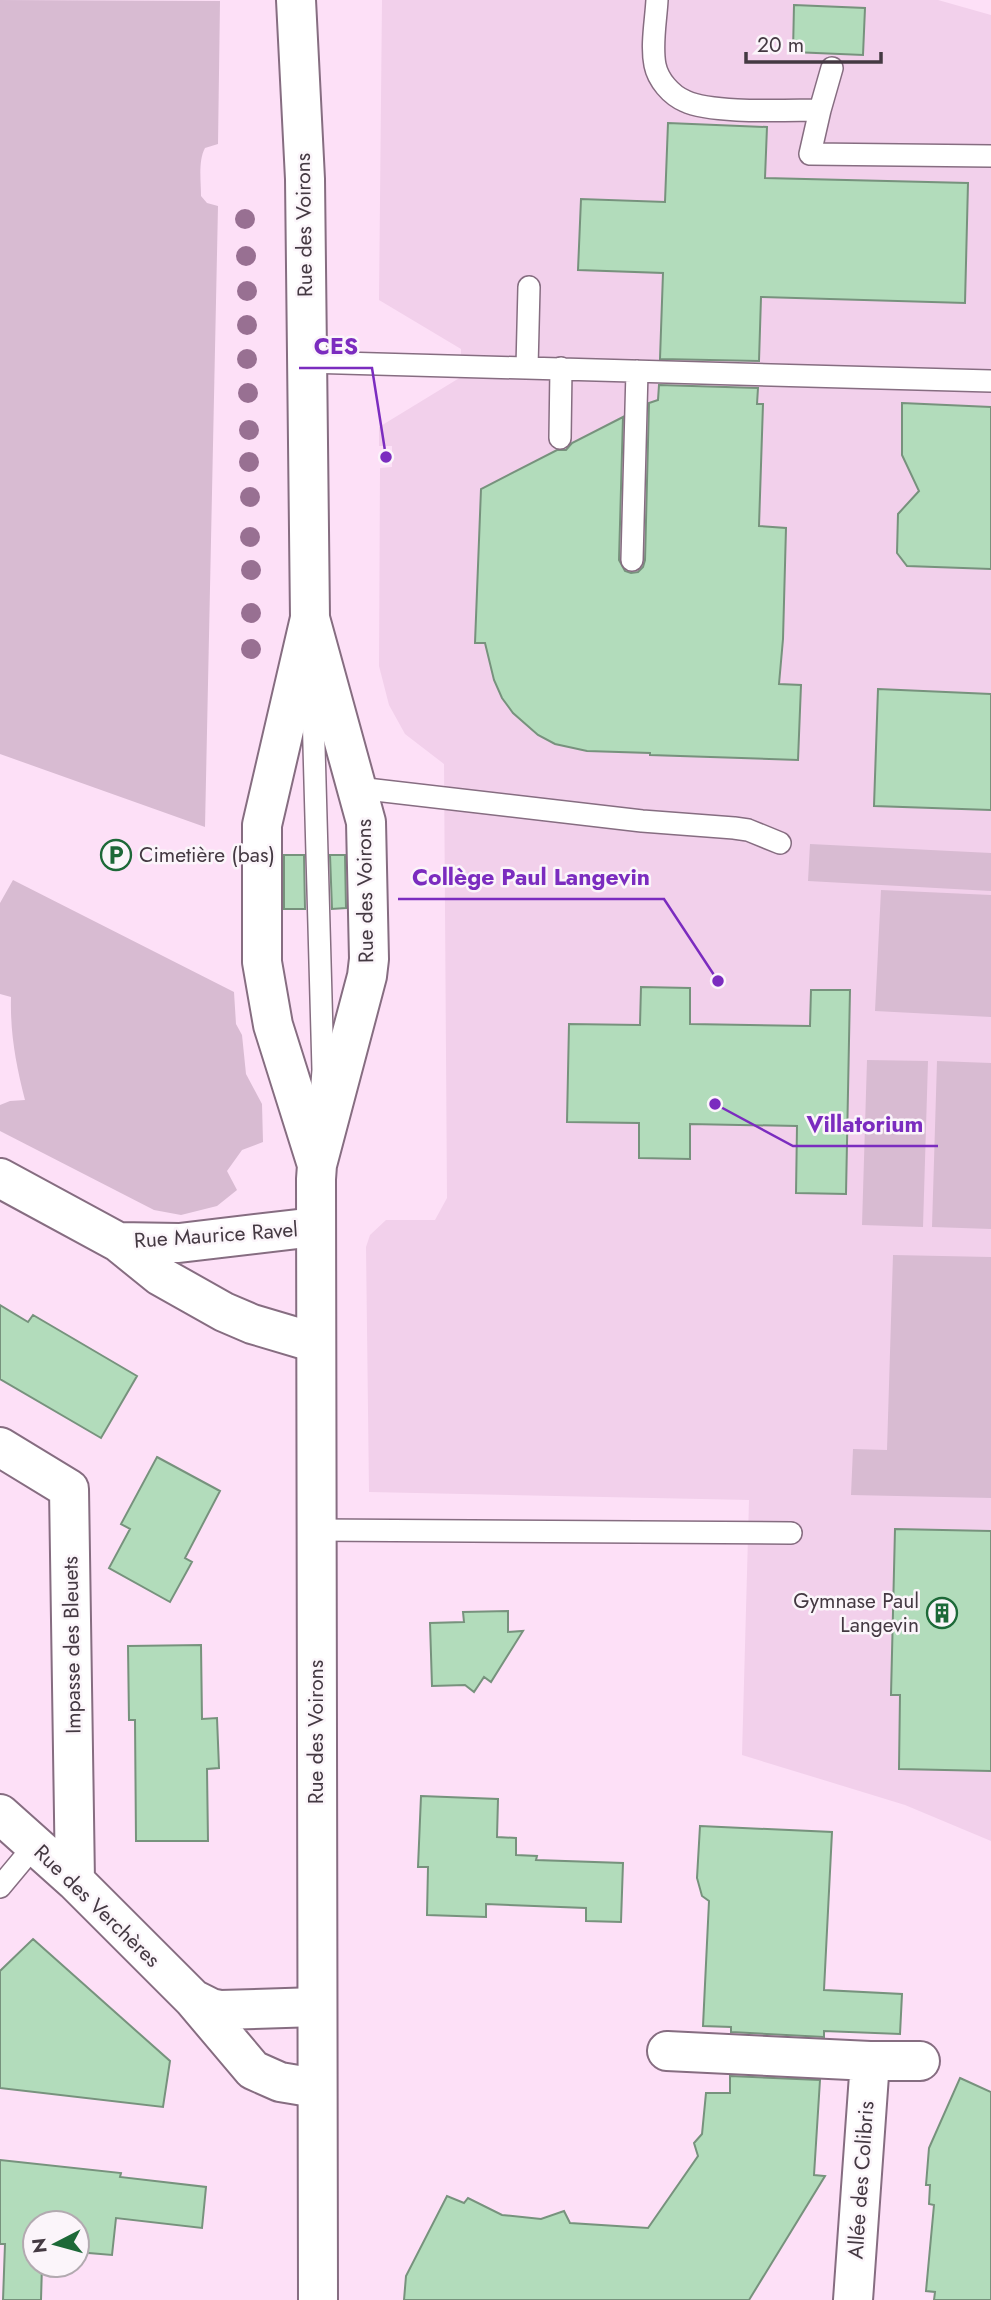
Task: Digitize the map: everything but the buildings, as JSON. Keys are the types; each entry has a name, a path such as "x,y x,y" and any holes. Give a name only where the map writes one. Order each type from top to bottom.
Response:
{"street":[{"name":"Rue des Voirons","path":"296,0 305,179 310,618 264,807 261,838 262,962 273,1025 317,1165"},
{"name":"Rue des Voirons","path":"310,618 358,788 368,842 368,967 317,1165 317,2300"},
{"name":"Rue Maurice Ravel","path":"0,1178 118,1242 160,1276 224,1312 253,1324 316,1343"},
{"name":"Rue Maurice Ravel","path":"118,1242 178,1243 315,1227"},
{"name":"Impasse des Bleuets","path":"0,1447 69,1489 75,1881"},
{"name":"Rue des Verchères","path":"0,1814 75,1881 193,1999 253,2070 279,2082 316,2088"},
{"name":"Rue des Verchères","path":"193,1999 220,2010 317,2007"},
{"path":"667,2051 920,2061"},
{"name":"Allée des Colibris","path":"853,2300 870,2061"}],"lane":[{"path":"657,0 655,64 659,77 667,88 684,101 708,108 820,110"},
{"path":"832,68 810,154 991,156"},
{"path":"527,368 529,287"},
{"path":"306,362 991,381"},
{"path":"560,438 561,368"},
{"path":"632,560 637,371"},
{"path":"310,618 323,1070 317,1165"},
{"path":"358,788 642,821 734,828 748,830 780,843"},
{"path":"316,1530 791,1533"},
{"path":"0,1887 34,1845"}],"shaded area":[{"path":"0,0 220,1 218,144 205,148 200,171 201,196 207,203 218,206 205,827 0,754"},
{"path":"382,0 938,0 991,15 991,1841 905,1805 742,1755 749,1500 369,1492 366,1247 370,1235 386,1220 435,1220 447,1198 444,764 405,734 389,705 379,666 380,468 392,467 392,446 379,446 379,427 461,377 461,349 379,300"},
{"path":"810,844 991,853 991,891 808,881"},
{"path":"13,880 234,992 236,1024 242,1035 246,1074 262,1104 263,1142 242,1150 227,1171 237,1190 217,1206 181,1215 154,1210 0,1131 0,1105 25,1100 14,1049 11,997 0,994 0,903"},
{"path":"881,890 991,895 991,1017 875,1011"},
{"path":"867,1060 928,1061 923,1227 862,1225"},
{"path":"937,1061 991,1063 991,1229 932,1227"},
{"path":"893,1255 991,1257 991,1498 851,1495 853,1449 887,1450"}],"place":[{"name":"CES","path":"386,457"},
{"name":"Cimetière (bas)","path":"116,855"},
{"name":"Collège Paul Langevin","path":"718,981"},
{"name":"Villatorium","path":"715,1104"},
{"name":"Gymnase Paul Langevin","path":"942,1613"}]}
